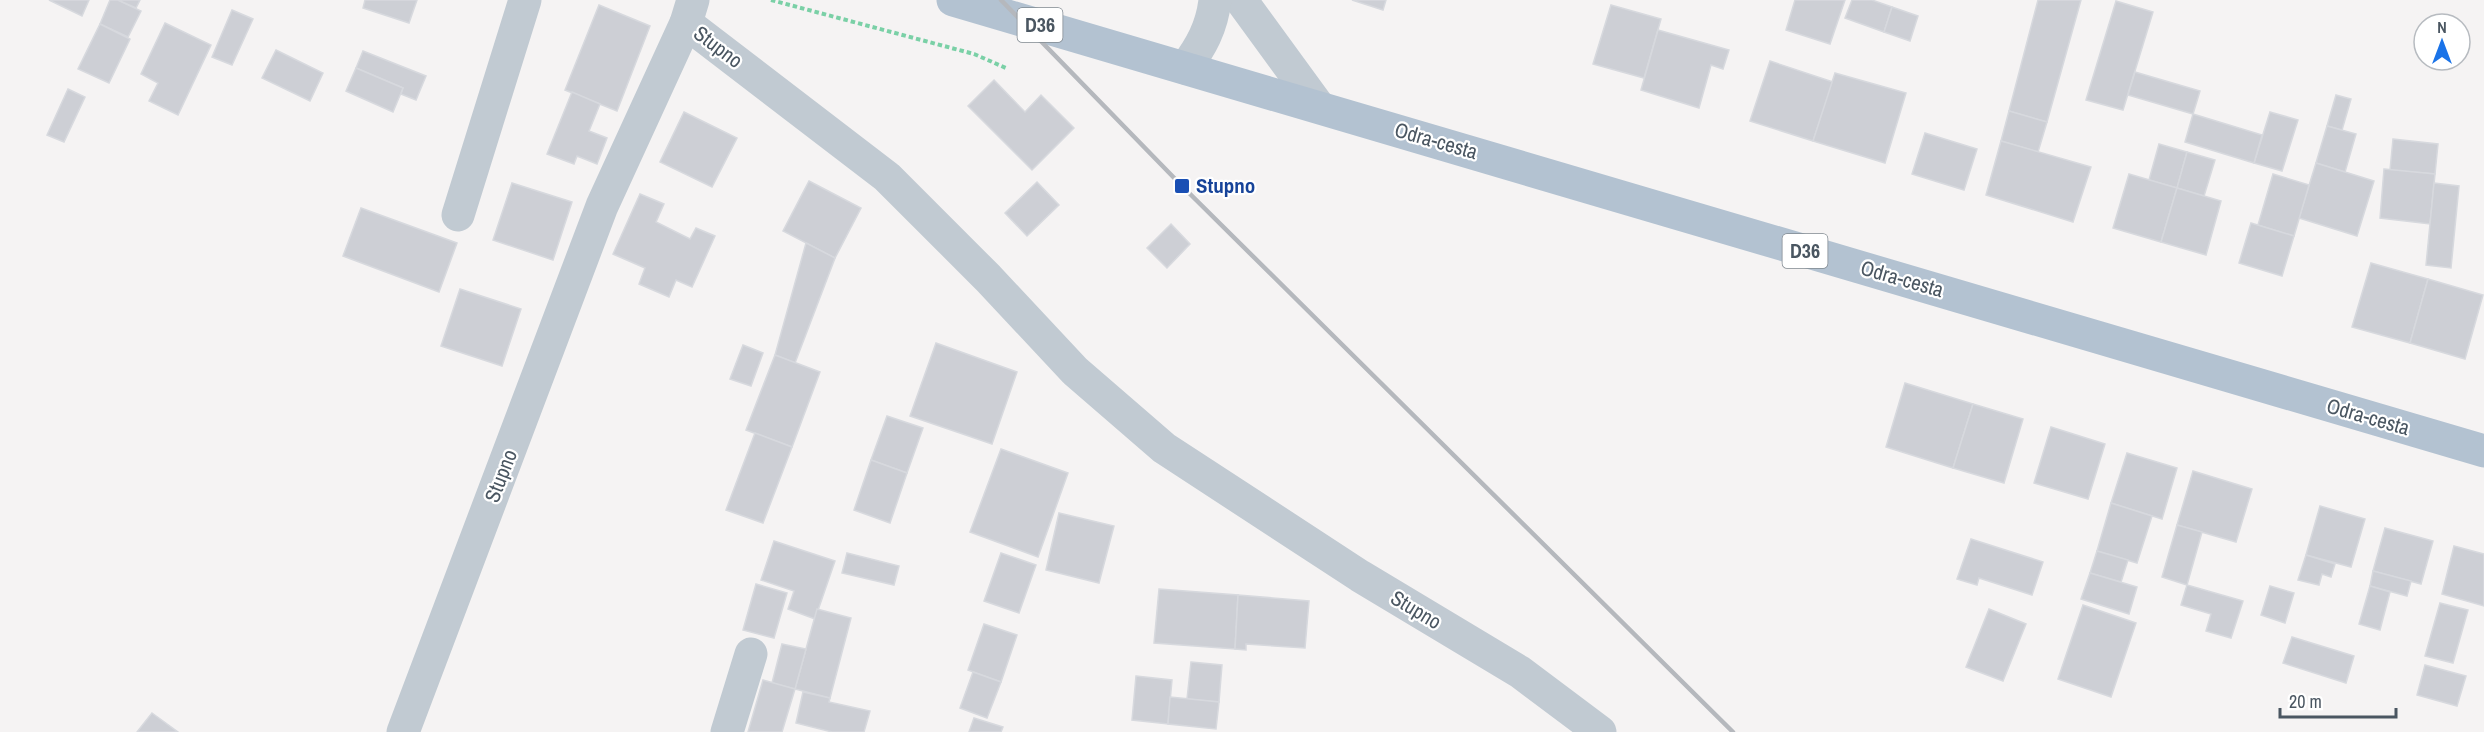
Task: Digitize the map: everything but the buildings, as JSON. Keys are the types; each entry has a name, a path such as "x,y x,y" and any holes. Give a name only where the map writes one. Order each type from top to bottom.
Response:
{"main road":[{"name":"Odra-cesta","path":"953,0 2484,451"}],"street":[{"path":"458,215 525,0"},
{"path":"1185,68 1202,45 1214,14 1215,0"},
{"path":"1241,0 1319,107"},
{"name":"Stupno","path":"403,732 602,206 690,11 887,177 988,278 1075,372 1164,448 1360,576 1520,672 1600,732"},
{"path":"727,732 751,654"}],"path":[{"path":"771,0 974,54 1006,68"}],"railway":[{"path":"1001,0 1182,186 1733,732"}],"place":[{"name":"Stupno","path":"1182,186"}]}
